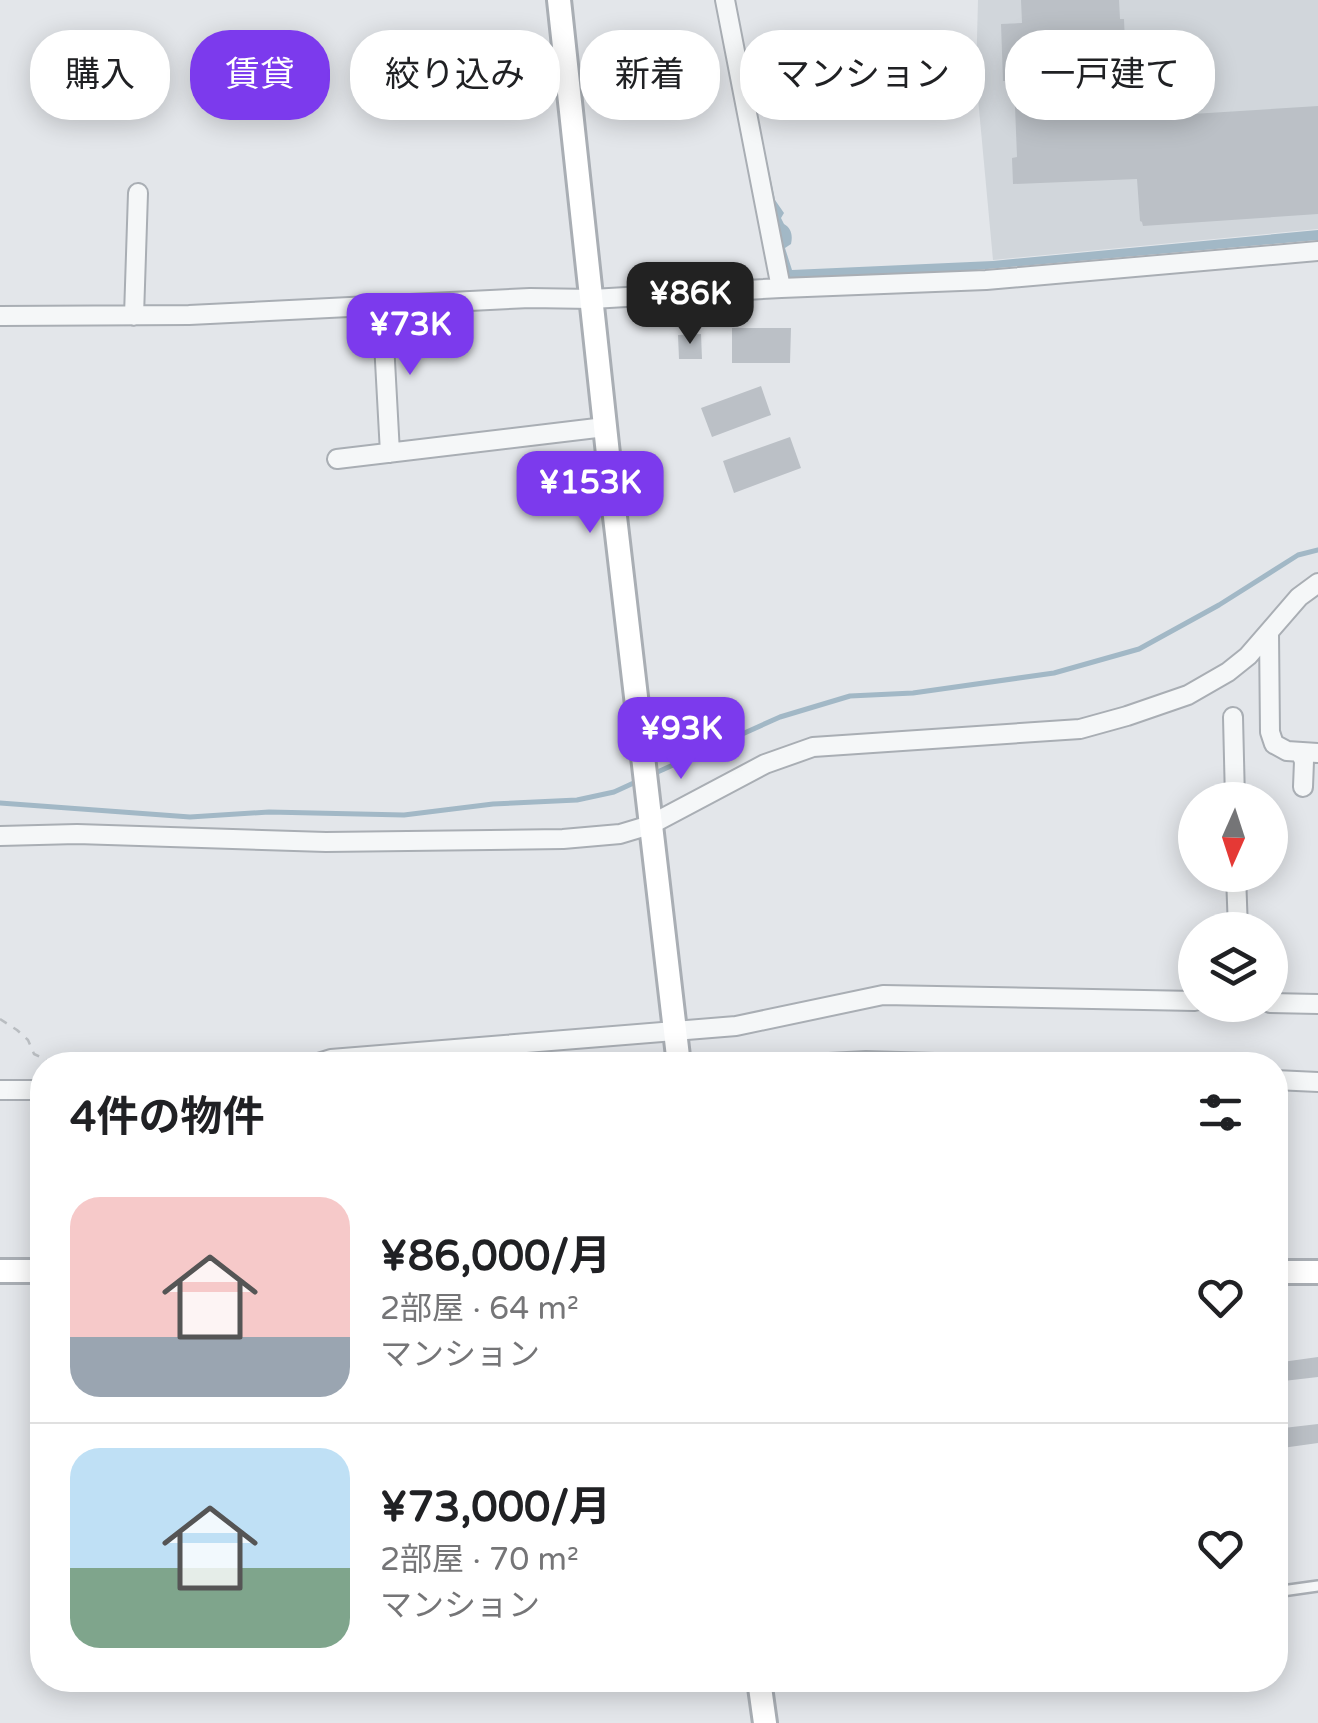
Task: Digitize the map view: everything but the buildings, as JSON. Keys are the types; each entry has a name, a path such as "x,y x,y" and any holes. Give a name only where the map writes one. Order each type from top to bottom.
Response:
{"street":[{"path":"558,0 676,1052"},
{"path":"725,0 781,288"},
{"path":"134,316 138,192"},
{"path":"0,316 189,315 986,280 1318,251"},
{"path":"382,306 390,453"},
{"path":"337,459 605,427"},
{"path":"0,836 77,834 326,842 562,839 620,834 650,825 765,764 814,747 1080,729 1188,695 1248,656 1298,597 1318,583"},
{"path":"1269,634 1270,732 1274,744 1287,751 1309,753 1304,761 1304,787"},
{"path":"1233,717 1235,782"},
{"path":"417,1052 736,1026 883,995 1178,1001"},
{"path":"1288,1003 1318,1004"},
{"path":"1288,1081 1318,1082"},
{"path":"0,1090 30,1090"},
{"path":"0,1270 30,1271"},
{"path":"1288,1272 1318,1272"},
{"path":"761,1692 765,1723"}],"lane":[{"path":"1288,1590 1318,1586"}],"path":[{"path":"0,1020 28,1040 33,1052"}],"shaded area":[{"path":"978,0 1318,0 1318,229 993,260 980,120 985,120 985,30 977,30"}],"water":[{"path":"756,120 775,200 792,235 791,244 785,248 792,270 993,261 1318,230 1318,240 976,270 786,280"}],"waterway":[{"path":"653,774 780,717 850,696 913,693 1054,673 1139,649 1298,555 1318,550"},
{"path":"0,803 190,817 269,812 404,815 493,804 577,800 614,792 638,781"}]}
